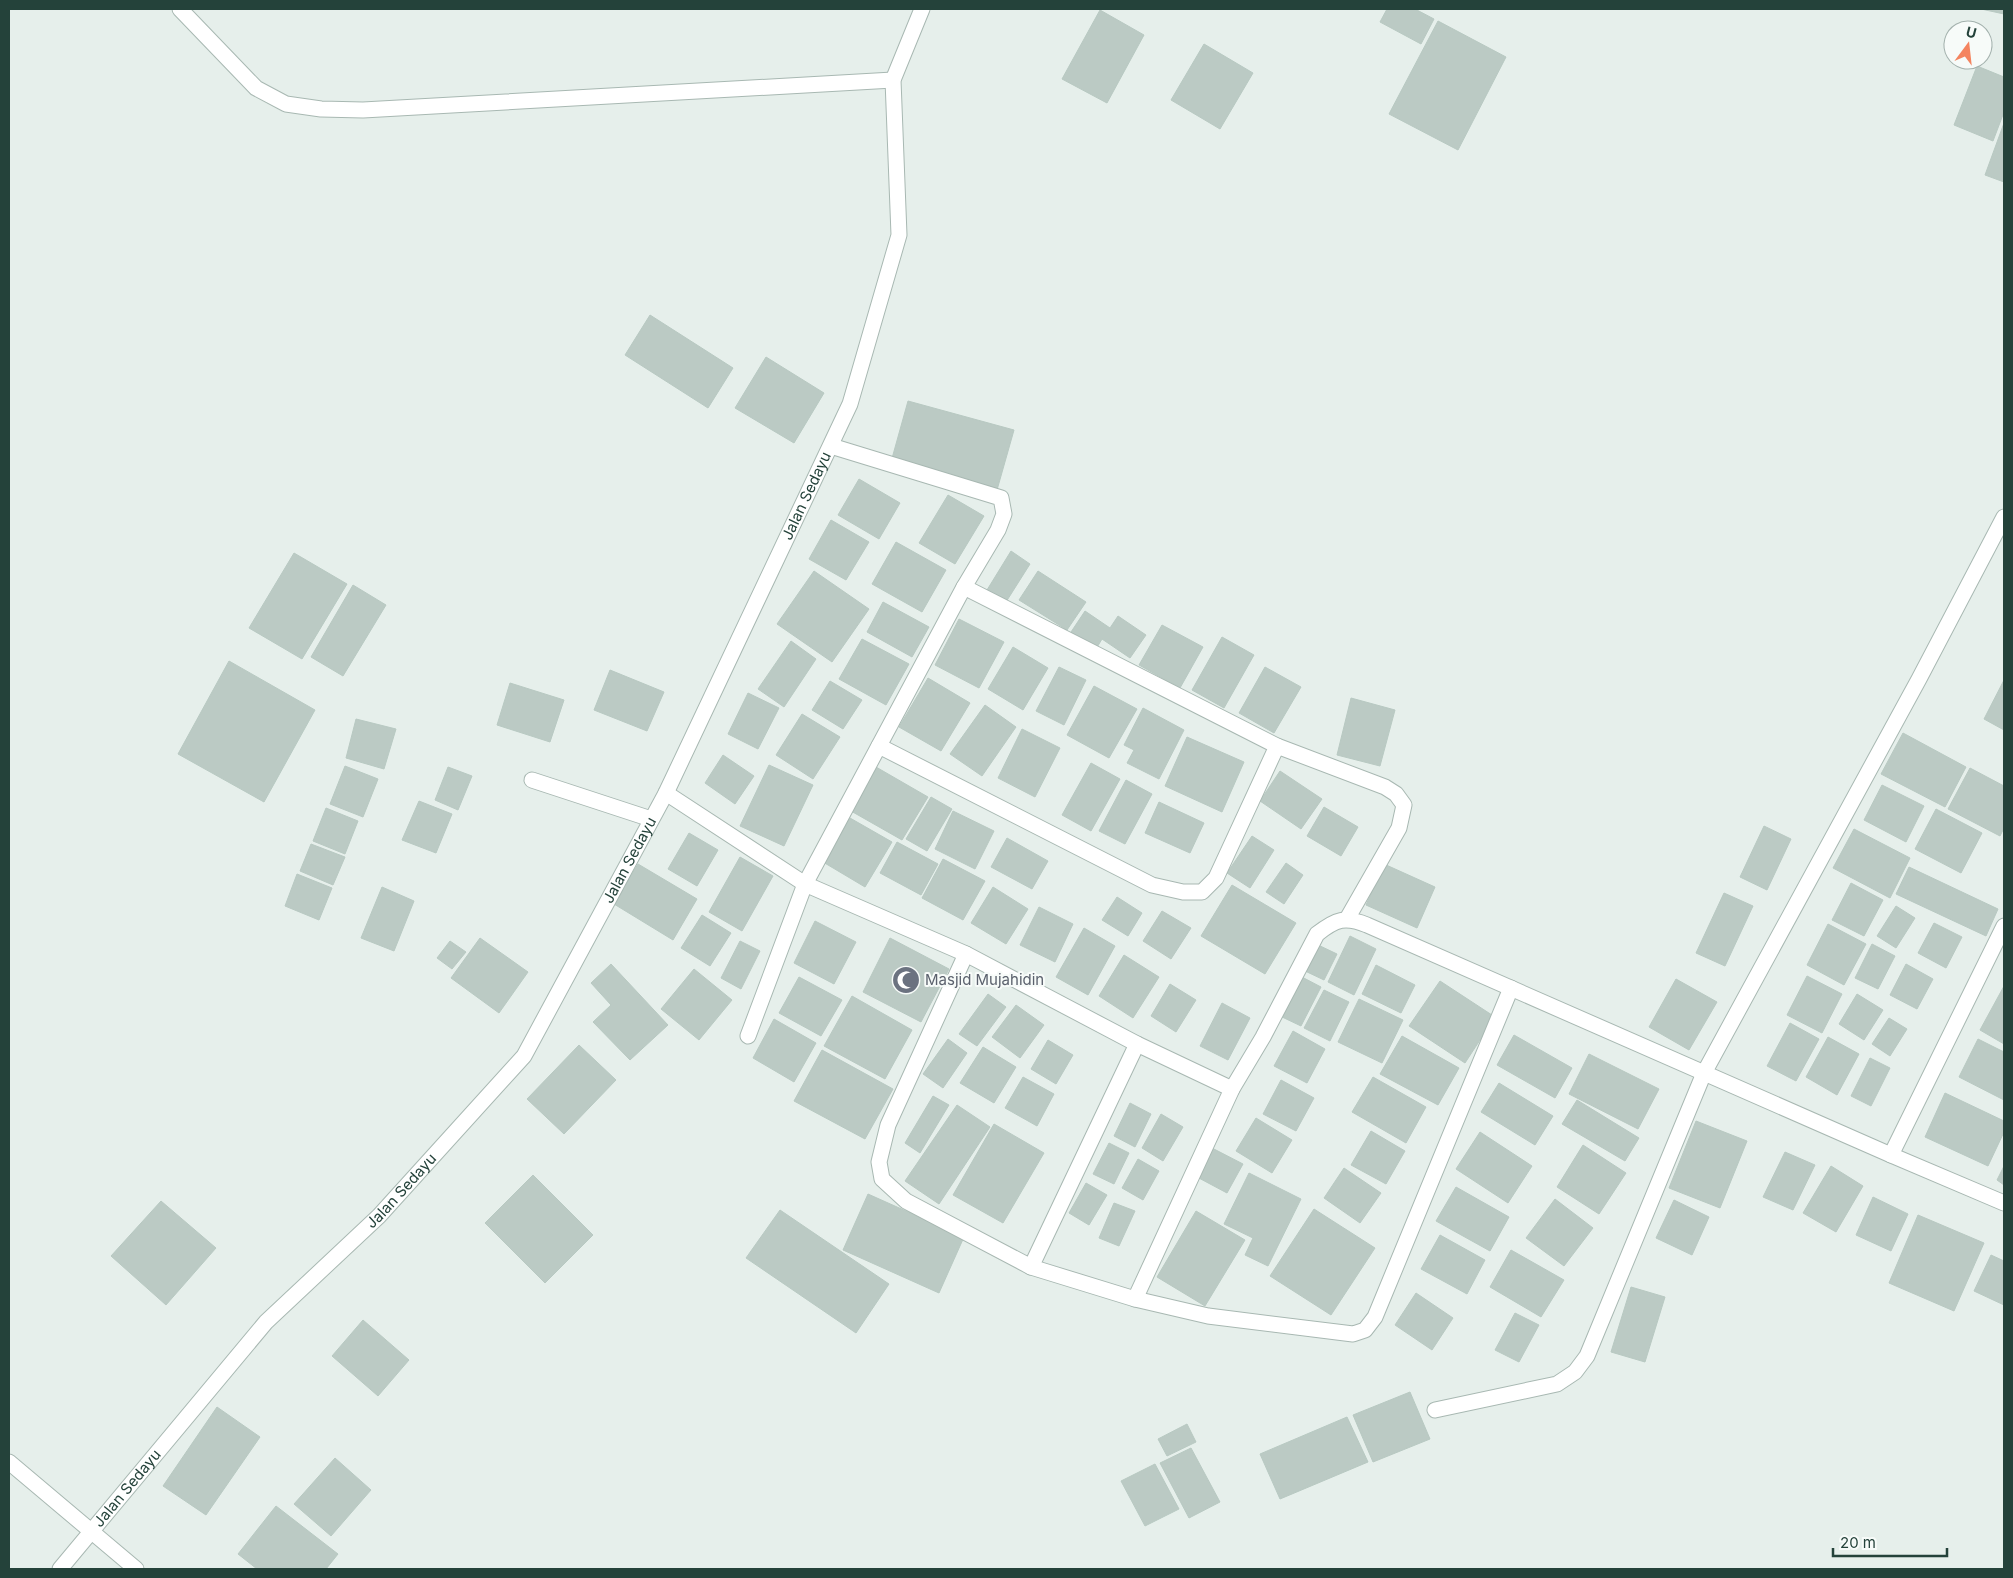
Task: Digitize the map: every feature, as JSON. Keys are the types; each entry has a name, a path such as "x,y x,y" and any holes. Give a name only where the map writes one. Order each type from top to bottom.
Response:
{"street":[{"path":"180,9 256,88 286,104 321,109 363,110 893,80"},
{"name":"Jalan Sedayu","path":"60,1569 266,1322 379,1216 524,1056 666,793 850,404 899,235 893,80 922,9"},
{"path":"748,1036 805,884 964,587 998,530 1004,514 1001,498 831,446"},
{"path":"1435,1410 1556,1384 1575,1372 1587,1356 1704,1073 1919,679 2004,517"},
{"path":"964,587 1277,746 1385,787 1396,794 1404,805 1399,828 1347,919"},
{"path":"879,746 1152,884 1183,892 1202,892 1216,878 1277,746"},
{"path":"532,780 652,819"},
{"path":"666,793 805,884 966,954 1137,1044 1232,1089"},
{"path":"1135,1299 1232,1089 1263,1037 1318,934 1331,923 1347,919 1367,925 1891,1156 2004,1203"},
{"path":"1891,1156 2004,926"},
{"path":"966,954 888,1125 879,1162 882,1179 906,1202 1031,1267 1135,1299 1208,1316 1353,1334 1365,1330 1376,1317 1511,988"},
{"path":"1031,1267 1137,1044"},
{"path":"9,1462 136,1569"}],"building":[{"path":"1387,9 1415,9 1434,19 1421,44 1380,22"},
{"path":"1981,9 2004,9 2004,14"},
{"path":"1100,10 1144,35 1107,103 1062,79"},
{"path":"1438,21 1506,57 1458,150 1389,114"},
{"path":"1204,44 1253,73 1220,129 1171,100"},
{"path":"1975,70 1987,70 2004,77 2004,112 1993,141 1954,125"},
{"path":"2004,123 2004,182 1985,175"},
{"path":"650,315 733,368 708,408 625,355"},
{"path":"766,357 824,393 794,443 735,408"},
{"path":"908,401 1014,430 997,490 891,462"},
{"path":"859,479 900,503 879,539 838,515"},
{"path":"948,495 984,516 955,564 919,543"},
{"path":"831,520 869,542 846,580 809,559"},
{"path":"896,542 946,570 922,612 872,584"},
{"path":"1011,551 1030,564 1006,602 987,590"},
{"path":"294,553 347,584 302,659 249,628"},
{"path":"814,571 869,609 832,662 777,624"},
{"path":"1038,571 1086,602 1067,630 1019,600"},
{"path":"353,585 386,605 343,676 311,657"},
{"path":"883,602 929,627 912,657 867,632"},
{"path":"1085,611 1110,628 1118,616 1146,635 1130,658 1102,639 1096,649 1071,632"},
{"path":"959,619 1004,642 979,688 935,665"},
{"path":"1162,625 1203,647 1180,688 1139,665"},
{"path":"1222,637 1254,655 1224,708 1192,690"},
{"path":"862,639 909,664 886,705 839,679"},
{"path":"791,641 816,659 784,707 758,689"},
{"path":"1013,647 1048,668 1023,710 988,689"},
{"path":"229,661 315,710 264,802 178,754"},
{"path":"1059,667 1086,680 1064,725 1036,711"},
{"path":"1265,667 1301,687 1274,733 1239,713"},
{"path":"610,670 664,692 647,731 594,710"},
{"path":"928,678 970,703 941,751 899,727"},
{"path":"2004,680 2004,730 1984,719"},
{"path":"830,681 862,700 843,729 812,710"},
{"path":"510,683 564,700 550,742 497,725"},
{"path":"1094,686 1137,709 1109,758 1067,735"},
{"path":"748,693 779,708 758,749 728,734"},
{"path":"1351,698 1395,710 1380,766 1337,755"},
{"path":"985,705 1016,727 982,776 950,754"},
{"path":"1143,708 1184,730 1159,779 1127,763 1134,750 1124,745"},
{"path":"802,714 840,737 813,779 776,755"},
{"path":"356,719 396,729 384,769 346,758"},
{"path":"1022,729 1060,748 1035,797 998,778"},
{"path":"1903,733 1966,767 1945,807 1881,774"},
{"path":"1187,737 1244,762 1222,812 1165,786"},
{"path":"723,755 754,776 735,804 705,783"},
{"path":"1091,763 1120,779 1091,831 1062,815"},
{"path":"769,765 813,785 784,846 740,826"},
{"path":"345,766 378,779 363,817 330,804"},
{"path":"448,767 472,776 458,810 435,800"},
{"path":"876,767 928,797 902,840 851,811"},
{"path":"1970,768 2004,786 2004,828 2000,836 1948,809"},
{"path":"1280,771 1322,799 1301,829 1260,801"},
{"path":"1126,780 1152,794 1125,844 1099,831"},
{"path":"1882,785 1924,806 1906,842 1864,820"},
{"path":"931,797 952,809 927,851 906,839"},
{"path":"419,801 452,814 436,853 402,840"},
{"path":"1159,802 1204,823 1190,853 1145,833"},
{"path":"1324,807 1358,827 1341,856 1307,836"},
{"path":"326,808 358,821 345,854 313,841"},
{"path":"1936,809 1982,833 1961,873 1915,849"},
{"path":"953,811 994,831 975,869 935,849"},
{"path":"850,818 892,842 865,887 823,862"},
{"path":"1764,826 1791,839 1767,890 1740,877"},
{"path":"1854,829 1910,858 1890,898 1833,868"},
{"path":"689,833 718,850 697,886 668,869"},
{"path":"1252,836 1274,850 1250,888 1227,873"},
{"path":"1007,838 1048,861 1032,889 991,867"},
{"path":"897,842 938,864 921,895 880,873"},
{"path":"311,844 345,857 333,885 300,871"},
{"path":"740,857 773,876 742,931 709,912"},
{"path":"943,859 985,881 963,920 922,898"},
{"path":"1286,863 1303,875 1284,904 1266,892"},
{"path":"638,864 697,899 673,940 614,904"},
{"path":"1384,864 1435,887 1417,928 1366,905"},
{"path":"1909,867 1998,909 1986,936 1896,894"},
{"path":"297,874 332,888 319,920 285,906"},
{"path":"1851,883 1883,900 1864,936 1832,920"},
{"path":"1232,885 1296,923 1265,974 1201,936"},
{"path":"382,887 414,901 394,951 361,938"},
{"path":"993,887 1028,909 1006,944 971,923"},
{"path":"1724,893 1753,906 1725,966 1696,953"},
{"path":"1117,897 1142,913 1128,936 1102,920"},
{"path":"1896,906 1915,918 1896,948 1877,936"},
{"path":"1039,907 1073,924 1055,962 1020,945"},
{"path":"1162,911 1191,928 1171,959 1143,941"},
{"path":"702,915 731,933 710,966 681,948"},
{"path":"815,921 856,942 834,984 794,963"},
{"path":"1934,923 1962,937 1946,968 1918,953"},
{"path":"1828,924 1866,944 1844,985 1807,965"},
{"path":"1084,928 1115,946 1088,995 1056,977"},
{"path":"1350,936 1376,949 1354,995 1328,982"},
{"path":"480,938 528,972 499,1013 451,978"},
{"name":"Masjid Mujahidin","path":"890,938 949,969 921,1022 863,992"},
{"path":"450,941 466,952 452,969 437,958"},
{"path":"740,941 760,951 741,989 721,978"},
{"path":"1316,944 1337,954 1324,980 1303,970"},
{"path":"1872,944 1895,956 1878,989 1855,978"},
{"path":"1124,955 1159,977 1133,1018 1099,996"},
{"path":"611,964 668,1025 630,1060 593,1022 611,1005 591,983"},
{"path":"1906,964 1933,979 1917,1009 1890,995"},
{"path":"1376,965 1415,985 1401,1013 1362,994"},
{"path":"694,969 732,1000 699,1040 661,1009"},
{"path":"1300,976 1321,987 1301,1026 1280,1016"},
{"path":"1807,976 1842,994 1822,1033 1787,1015"},
{"path":"799,977 842,1000 821,1036 779,1013"},
{"path":"1676,979 1717,1002 1689,1050 1649,1027"},
{"path":"1440,981 1495,1017 1465,1063 1409,1026"},
{"path":"1170,984 1196,1000 1176,1032 1151,1016"},
{"path":"2004,986 2004,1044 1980,1030"},
{"path":"1324,990 1349,1002 1330,1041 1304,1028"},
{"path":"988,994 1006,1007 977,1046 959,1034"},
{"path":"1857,994 1883,1010 1864,1040 1839,1024"},
{"path":"852,996 912,1030 885,1079 824,1046"},
{"path":"1359,999 1403,1020 1382,1063 1338,1042"},
{"path":"1222,1003 1250,1018 1228,1060 1200,1046"},
{"path":"1016,1005 1044,1025 1020,1058 992,1037"},
{"path":"1889,1018 1907,1029 1890,1056 1872,1044"},
{"path":"774,1019 816,1043 794,1082 753,1058"},
{"path":"1790,1023 1819,1039 1796,1081 1767,1066"},
{"path":"1293,1031 1325,1049 1307,1083 1274,1066"},
{"path":"1514,1035 1572,1068 1555,1098 1497,1065"},
{"path":"1402,1036 1459,1068 1438,1105 1380,1074"},
{"path":"1828,1037 1859,1054 1837,1095 1806,1077"},
{"path":"948,1039 967,1053 943,1088 923,1074"},
{"path":"1978,1039 2004,1052 2004,1100 1959,1077"},
{"path":"1048,1040 1073,1055 1056,1084 1031,1069"},
{"path":"579,1045 616,1080 564,1134 527,1099"},
{"path":"983,1047 1016,1067 994,1103 960,1083"},
{"path":"822,1050 893,1089 865,1139 794,1101"},
{"path":"1589,1054 1659,1089 1638,1129 1569,1094"},
{"path":"1870,1058 1890,1068 1871,1106 1851,1096"},
{"path":"1023,1077 1054,1094 1037,1126 1005,1108"},
{"path":"1373,1077 1426,1107 1406,1143 1352,1112"},
{"path":"1281,1080 1314,1098 1296,1131 1263,1114"},
{"path":"1499,1083 1553,1116 1535,1145 1481,1112"},
{"path":"1945,1093 2004,1121 2004,1132 1988,1166 1925,1137"},
{"path":"933,1096 949,1105 920,1153 905,1143"},
{"path":"1577,1100 1639,1138 1625,1161 1562,1124"},
{"path":"1130,1103 1151,1114 1135,1147 1114,1136"},
{"path":"957,1105 990,1127 939,1204 905,1181"},
{"path":"1161,1114 1183,1127 1163,1161 1142,1148"},
{"path":"1256,1118 1292,1140 1272,1173 1236,1151"},
{"path":"1696,1121 1747,1141 1720,1208 1669,1188"},
{"path":"994,1124 1044,1153 1003,1223 953,1195"},
{"path":"1371,1131 1405,1151 1386,1184 1351,1165"},
{"path":"1480,1132 1532,1166 1508,1203 1456,1169"},
{"path":"1109,1143 1129,1153 1114,1184 1093,1174"},
{"path":"1583,1145 1626,1173 1599,1214 1557,1187"},
{"path":"1212,1148 1243,1164 1227,1193 1197,1177"},
{"path":"1785,1152 1815,1165 1793,1210 1763,1197"},
{"path":"1138,1159 1159,1171 1143,1200 1122,1188"},
{"path":"1831,1166 1863,1186 1836,1232 1803,1213"},
{"path":"2004,1166 2004,1185 1997,1180"},
{"path":"1344,1168 1381,1193 1360,1223 1324,1198"},
{"path":"1249,1173 1301,1199 1268,1266 1245,1255 1253,1238 1224,1224"},
{"path":"533,1175 593,1235 545,1283 485,1223"},
{"path":"1086,1183 1107,1195 1089,1225 1069,1213"},
{"path":"1456,1187 1509,1217 1490,1251 1436,1221"},
{"path":"868,1194 964,1237 939,1293 843,1250"},
{"path":"1873,1197 1908,1214 1891,1251 1856,1235"},
{"path":"1555,1199 1593,1228 1564,1266 1526,1238"},
{"path":"1674,1200 1709,1217 1692,1255 1656,1238"},
{"path":"161,1201 216,1248 166,1305 111,1256"},
{"path":"1114,1203 1135,1211 1119,1246 1099,1238"},
{"path":"1314,1209 1375,1248 1331,1315 1270,1276"},
{"path":"780,1210 889,1284 856,1333 746,1258"},
{"path":"1196,1211 1245,1240 1205,1306 1157,1277"},
{"path":"1918,1215 1984,1243 1954,1311 1889,1283"},
{"path":"1440,1235 1485,1260 1467,1294 1421,1269"},
{"path":"1511,1250 1564,1280 1541,1317 1490,1287"},
{"path":"1991,1255 2004,1261 2004,1305 1974,1291"},
{"path":"1631,1287 1665,1297 1645,1362 1611,1352"},
{"path":"1416,1293 1453,1318 1432,1350 1395,1325"},
{"path":"1515,1313 1539,1325 1519,1362 1495,1350"},
{"path":"363,1320 409,1360 378,1396 332,1356"},
{"path":"1410,1392 1430,1439 1373,1462 1353,1415"},
{"path":"217,1407 260,1437 206,1515 163,1486"},
{"path":"1347,1417 1368,1462 1280,1499 1260,1454"},
{"path":"1187,1424 1196,1442 1167,1456 1158,1439"},
{"path":"1191,1448 1220,1502 1189,1518 1160,1463"},
{"path":"335,1458 371,1490 331,1536 294,1504"},
{"path":"1155,1464 1179,1509 1145,1526 1121,1481"},
{"path":"276,1506 338,1554 326,1569 257,1569 238,1554"}],"place":[{"name":"Masjid Mujahidin","path":"906,980"}]}
